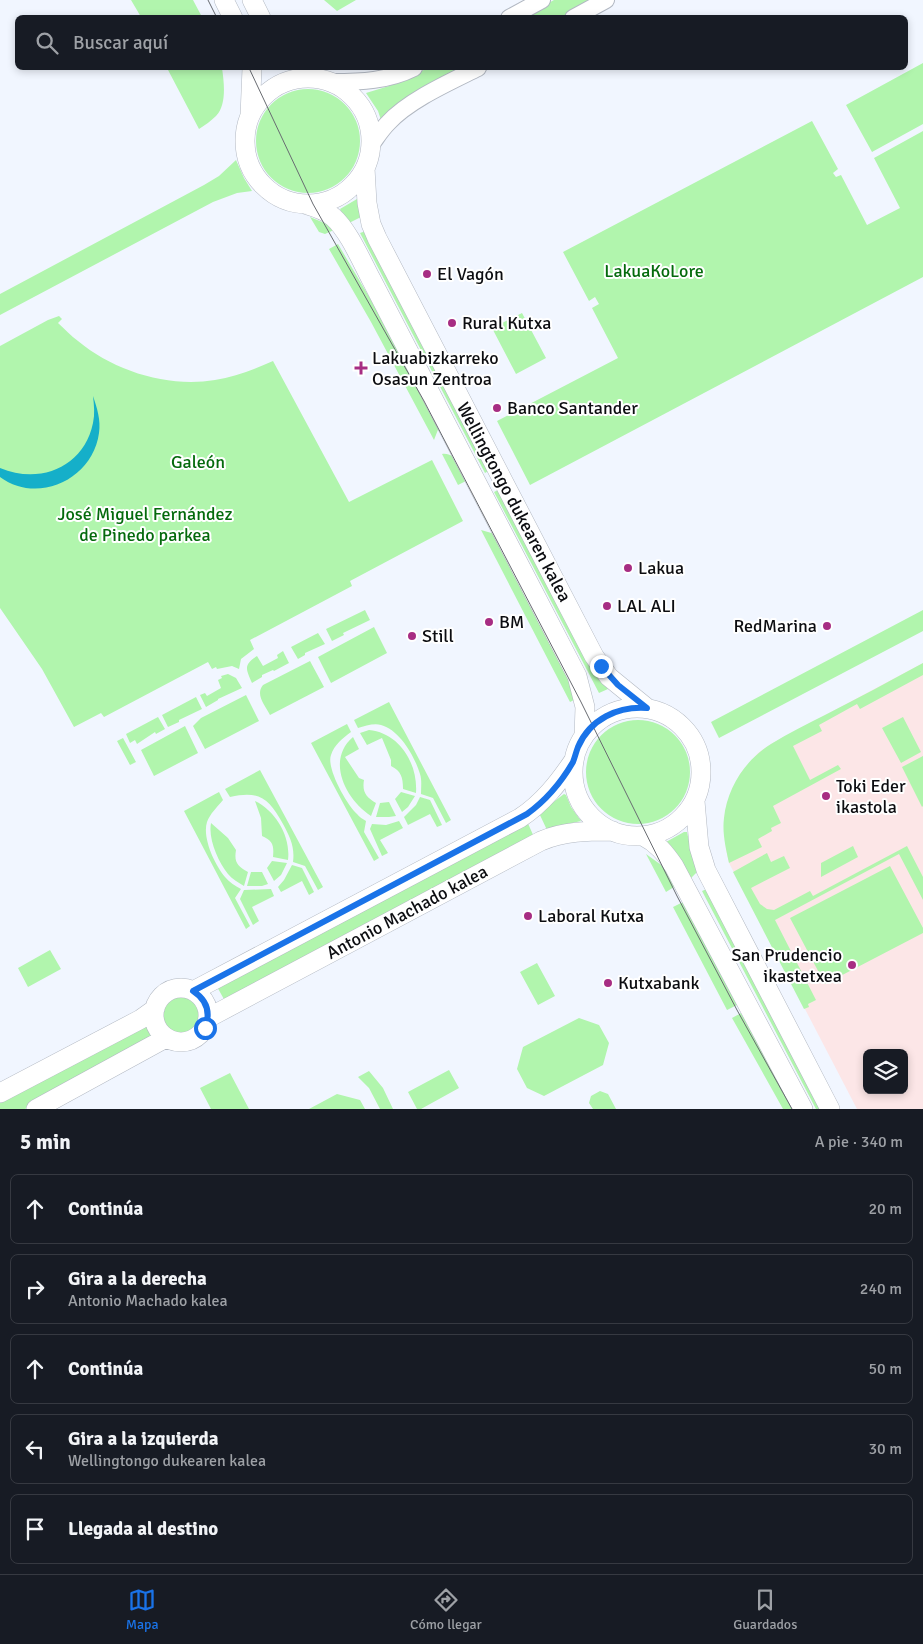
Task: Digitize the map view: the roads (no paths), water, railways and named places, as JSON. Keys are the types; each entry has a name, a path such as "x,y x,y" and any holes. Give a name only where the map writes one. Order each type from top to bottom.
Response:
{"main road":[{"path":"224,0 232,15"},
{"path":"252,0 260,15"},
{"path":"252,70 250,116 245,132 246,155 256,177 272,193 304,204 326,201 349,189 365,168 371,145 371,134 365,112 352,94 308,70"},
{"path":"250,116 263,96 284,82 296,78 327,80"},
{"name":"Wellingtongo dukearen kalea","path":"365,168 367,203 371,224 377,238 594,656 609,677 647,708"},
{"name":"Wellingtongo dukearen kalea","path":"304,204 324,211 334,218 346,234 376,287 577,676 585,707 584,736"},
{"path":"627,708 647,708 664,713 674,719 687,731 696,745 702,767 699,790 695,801 688,811 669,828 658,833 643,836 626,835 602,825 584,808 578,797 573,773 574,760 578,747 593,725 609,714 627,708"},
{"name":"Antonio Machado kalea","path":"193,991 520,818 533,809 546,796 574,760"},
{"path":"695,801 697,836 706,870 830,1109"},
{"name":"Antonio Machado kalea","path":"208,1018 541,841 567,833 613,831"},
{"path":"643,836 662,850 674,866 803,1109"},
{"path":"0,1093 141,1019 154,1009 160,998 170,990 185,988 193,991 205,1002 208,1009 208,1018 202,1033 191,1041 178,1042 166,1038 157,1028 154,1022 154,1009"},
{"path":"36,1109 166,1038"}],"street":[{"path":"514,15 542,0"},
{"path":"578,15 606,0"},
{"path":"327,80 376,81 409,70"},
{"path":"371,145 380,132 396,116 416,101 474,70"}],"water":[{"path":"93,396 99,419 99,433 95,449 75,475 62,483 46,488 15,485 0,477 0,468 15,473 45,473 70,461 80,451 88,438 94,420"}],"tram line":[{"path":"208,0 216,15"},
{"path":"250,70 313,204 424,401 581,702 677,896 792,1109"}],"place":[{"name":"El Vagón","path":"427,274"},
{"name":"Rural Kutxa","path":"452,323"},
{"name":"Lakuabizkarreko Osasun Zentroa","path":"361,368"},
{"name":"Banco Santander","path":"497,408"},
{"name":"Lakua","path":"628,568"},
{"name":"LAL ALI","path":"607,606"},
{"name":"BM","path":"489,622"},
{"name":"RedMarina","path":"827,626"},
{"name":"Still","path":"412,636"},
{"name":"Toki Eder ikastola","path":"826,796"},
{"name":"Laboral Kutxa","path":"528,916"},
{"name":"San Prudencio ikastetxea","path":"852,965"},
{"name":"Kutxabank","path":"608,983"}],"park label":[{"name":"LakuaKoLore","path":"654,271"},
{"name":"Galeón","path":"198,462"},
{"name":"José Miguel Fernández de Pinedo parkea","path":"145,524"}]}
